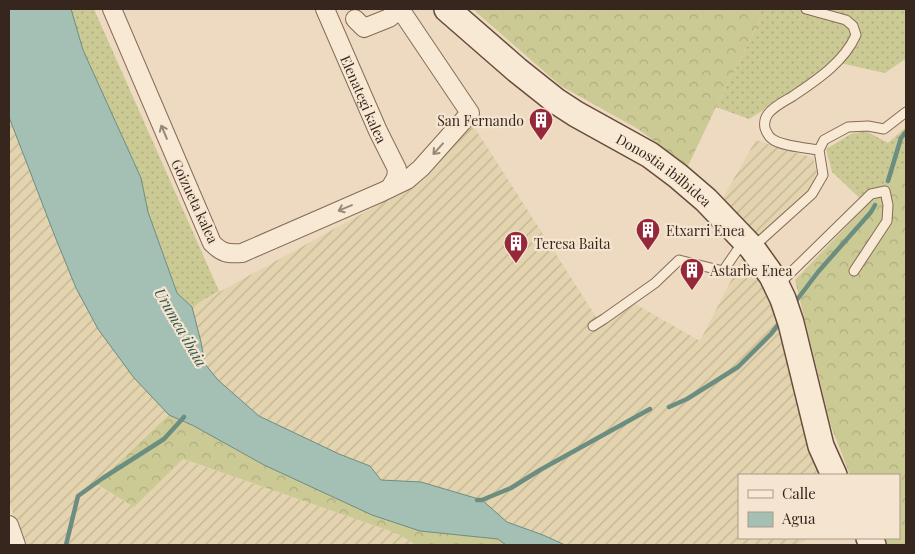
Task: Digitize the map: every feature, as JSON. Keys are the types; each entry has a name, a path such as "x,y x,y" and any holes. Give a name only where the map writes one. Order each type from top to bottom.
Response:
{"main road":[{"name":"Donostia ibilbidea","path":"447,9 516,70 556,101 650,155 678,176 706,200 748,244 772,276 783,299 791,323 822,446 834,474"}],"street":[{"name":"Goizueta kalea","path":"112,9 205,228 212,242 220,250 230,254 242,253 407,180 421,168 470,113 400,9"},
{"name":"Elenategi kalea","path":"325,9 378,131 397,169 396,178 390,188"},
{"path":"355,19 364,28 390,18 400,9"},
{"path":"9,525 16,545"}],"lane":[{"path":"806,9 846,20 853,26 856,35 852,45 837,62 812,83 773,109 766,116 764,123 771,138 787,146 819,150"},
{"path":"593,326 655,283 679,260 722,271 748,244 812,194 824,175 819,150 824,140 848,127 868,126 884,129 906,112"},
{"path":"777,286 871,194 886,191 888,205 887,221 854,271"}],"shaded area":[{"path":"9,117 76,288 134,378 169,415 96,485 134,507 182,459 396,533 416,545 24,545 9,502"},
{"path":"469,119 602,326 635,304 700,341 745,253 777,309 823,474 738,474 738,539 809,539 797,545 565,545 507,522 482,500 421,482 381,480 370,466 339,454 259,416 218,380 205,364 192,307 407,189"},
{"path":"756,140 813,158 817,172 810,189 758,237 723,198"}],"green space":[{"path":"71,9 94,9 219,291 192,307 177,293 148,212 141,178 83,50"},
{"path":"474,9 752,9 760,20 688,166 638,129 561,86"},
{"path":"752,9 906,9 906,62 904,60 885,73 840,63 749,119 716,107 760,20"},
{"path":"906,127 906,168 867,205 832,172 826,149 851,134 866,131 888,143"},
{"path":"906,168 906,545 885,545 882,539 900,539 900,474 850,474 831,426 795,280 867,205"},
{"path":"169,415 420,531 498,539 506,545 416,545 396,533 183,459 134,507 96,484"}],"water":[{"name":"Urumea ibaia","path":"9,9 71,9 83,50 141,178 148,212 177,293 192,307 205,364 218,380 259,416 339,454 370,466 381,480 421,482 482,500 507,522 565,545 506,545 498,539 420,531 372,515 264,465 194,426 169,415 134,378 98,329 76,288 54,234 9,117"}],"waterway":[{"path":"888,181 901,138 906,132"},
{"path":"796,301 875,205"},
{"path":"669,407 687,399 738,367 778,325"},
{"path":"477,500 482,500 511,488 650,409"},
{"path":"66,545 78,496 164,439 184,417"}],"place":[{"name":"San Fernando","path":"541,141"},
{"name":"Etxarri Enea","path":"648,251"},
{"name":"Teresa Baita","path":"516,264"},
{"name":"Astarbe Enea","path":"692,291"}]}
